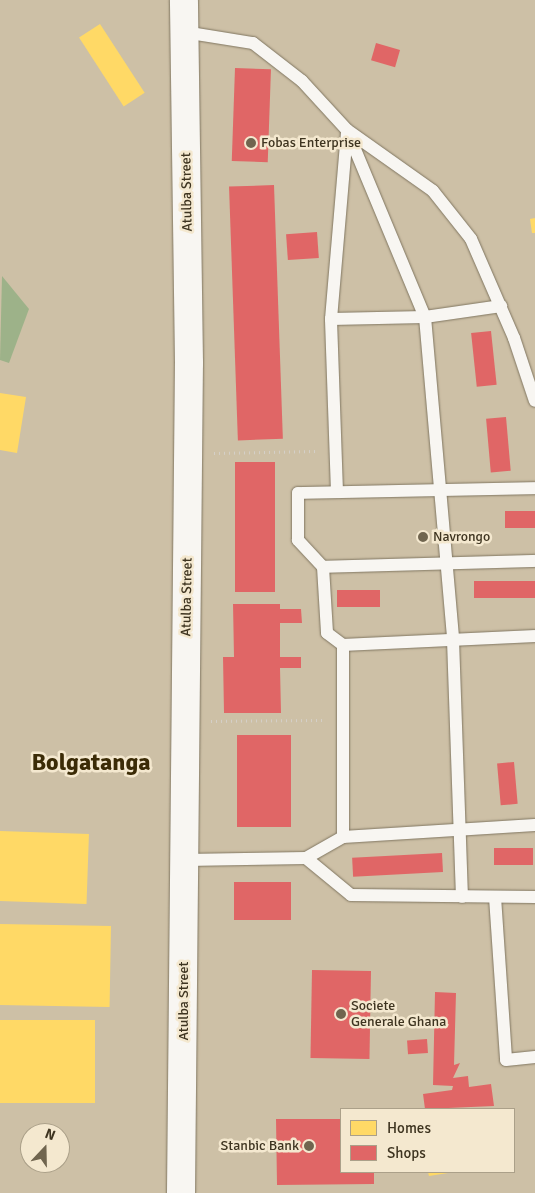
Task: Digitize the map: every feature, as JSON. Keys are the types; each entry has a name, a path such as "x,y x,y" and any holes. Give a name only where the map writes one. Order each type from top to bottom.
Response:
{"street":[{"name":"Atulba Street","path":"180,1193 189,453 184,0"}],"lane":[{"path":"184,32 253,43 302,81 347,130 433,191 471,239 500,306 535,401"},
{"path":"347,130 425,317 453,640 462,897"},
{"path":"337,492 331,319 347,130"},
{"path":"331,319 425,317 500,306"},
{"path":"535,488 298,493 298,540 323,567 327,633 343,645 535,636"},
{"path":"323,567 447,565 535,561"},
{"path":"343,645 343,837"},
{"path":"185,860 306,858 343,837 535,824"},
{"path":"306,858 351,895 535,897"},
{"path":"494,897 506,1060 535,1057"}],"path":[{"path":"189,453 336,450"},
{"path":"186,721 343,720"}],"green space":[{"path":"2,276 29,309 9,363 0,360"}],"building: Homes":[{"path":"100,24 145,93 124,106 79,38"},
{"path":"535,218 535,233 532,233 530,219"},
{"path":"0,393 26,397 17,453 0,450"},
{"path":"0,831 89,834 87,904 0,901"},
{"path":"0,924 111,926 110,1007 0,1005"},
{"path":"0,1020 95,1020 95,1103 0,1103"},
{"path":"428,1173 448,1173 429,1176"}],"building: Shops":[{"path":"376,43 400,50 395,67 371,60"},
{"path":"235,68 271,69 268,162 232,161"},
{"path":"274,185 283,439 238,440 229,187"},
{"path":"317,232 319,258 288,260 286,234"},
{"path":"491,331 497,385 477,387 471,333"},
{"path":"506,417 511,471 491,473 486,419"},
{"path":"235,462 275,462 275,592 235,592"},
{"path":"505,511 535,511 535,528 505,528"},
{"path":"474,581 535,581 535,598 474,598"},
{"path":"337,590 380,590 380,607 337,607"},
{"path":"233,604 280,604 280,609 301,609 302,623 280,623 280,657 301,657 301,668 280,668 281,713 224,713 223,657 234,657"},
{"path":"237,735 291,735 291,827 237,827"},
{"path":"514,762 518,804 501,805 497,763"},
{"path":"494,848 533,848 533,865 494,865"},
{"path":"442,853 443,872 353,877 352,858"},
{"path":"234,882 291,882 291,920 234,920"},
{"name":"Societe Generale Ghana","path":"312,970 371,971 369,1059 310,1058"},
{"path":"435,992 456,993 454,1065 460,1063 453,1078 468,1076 469,1087 491,1084 494,1106 425,1108 423,1094 452,1090 453,1086 433,1085"},
{"path":"427,1039 428,1053 408,1054 407,1040"},
{"name":"Stanbic Bank","path":"276,1119 340,1119 340,1173 374,1173 374,1184 277,1185"}],"place":[{"name":"Fobas Enterprise","path":"251,143"},
{"name":"Navrongo","path":"423,537"},
{"name":"Societe Generale Ghana","path":"341,1014"},
{"name":"Stanbic Bank","path":"309,1146"}],"district":[{"name":"Bolgatanga","path":"91,763"}]}
